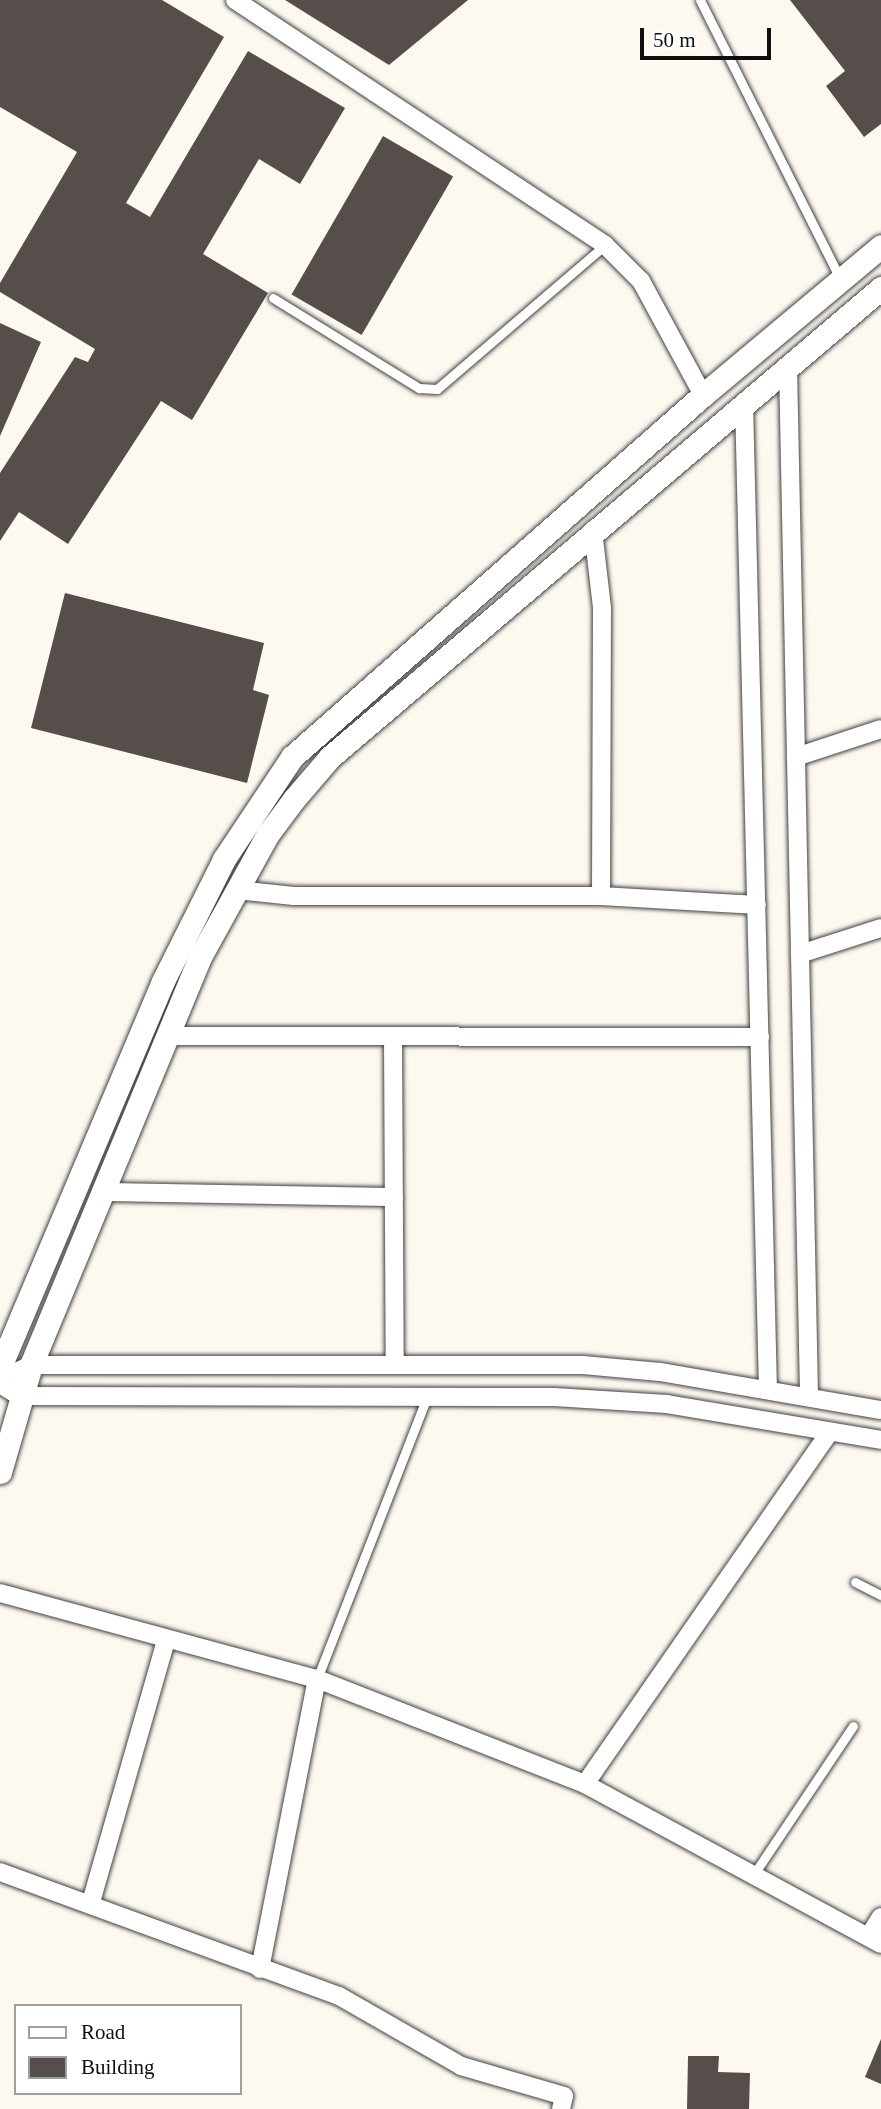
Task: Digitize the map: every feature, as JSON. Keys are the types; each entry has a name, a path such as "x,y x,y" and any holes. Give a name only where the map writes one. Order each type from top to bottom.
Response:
{"street":[{"path":"235,0 606,245 641,281 703,395"},
{"path":"0,1367 163,981 224,859 292,757 703,395 881,246"},
{"path":"0,1472 10,1390 31,1365 200,957 268,834 330,757 593,530 881,288"},
{"path":"788,366 809,1397"},
{"path":"744,402 768,1390"},
{"path":"593,530 602,608 601,896"},
{"path":"796,757 881,729"},
{"path":"237,890 293,896 601,896 757,905"},
{"path":"800,954 881,928"},
{"path":"167,1036 760,1037"},
{"path":"393,1036 395,1365"},
{"path":"103,1192 394,1197"},
{"path":"0,1378 31,1365 583,1365 660,1372 881,1410"},
{"path":"10,1390 554,1397 667,1405 881,1440"},
{"path":"585,1784 830,1432"},
{"path":"0,1593 166,1641 317,1679 585,1784 875,1940 881,1917"},
{"path":"91,1902 166,1641"},
{"path":"260,1969 317,1679"},
{"path":"0,1872 91,1902 260,1969 339,1996 461,2066 564,2096 561,2109"}],"lane":[{"path":"700,0 841,279"},
{"path":"273,298 419,388 437,389 606,245"},
{"path":"317,1679 427,1396"},
{"path":"855,1582 881,1595"},
{"path":"754,1874 853,1726"}],"building":[{"path":"0,0 162,0 224,37 126,203 150,217 248,51 345,108 300,184 259,159 203,254 268,293 192,420 161,401 68,544 19,512 0,541 0,473 75,357 88,362 95,349 0,292 0,283 77,152 0,107"},
{"path":"285,0 468,0 389,65"},
{"path":"790,0 881,0 881,124 864,137 826,86 845,71"},
{"path":"383,136 453,176 362,335 292,294"},
{"path":"0,323 41,342 0,436"},
{"path":"65,593 264,643 253,690 269,695 247,783 31,728"},
{"path":"881,2039 881,2084 865,2077"},
{"path":"688,2056 719,2056 718,2072 750,2073 749,2109 687,2109"}]}
